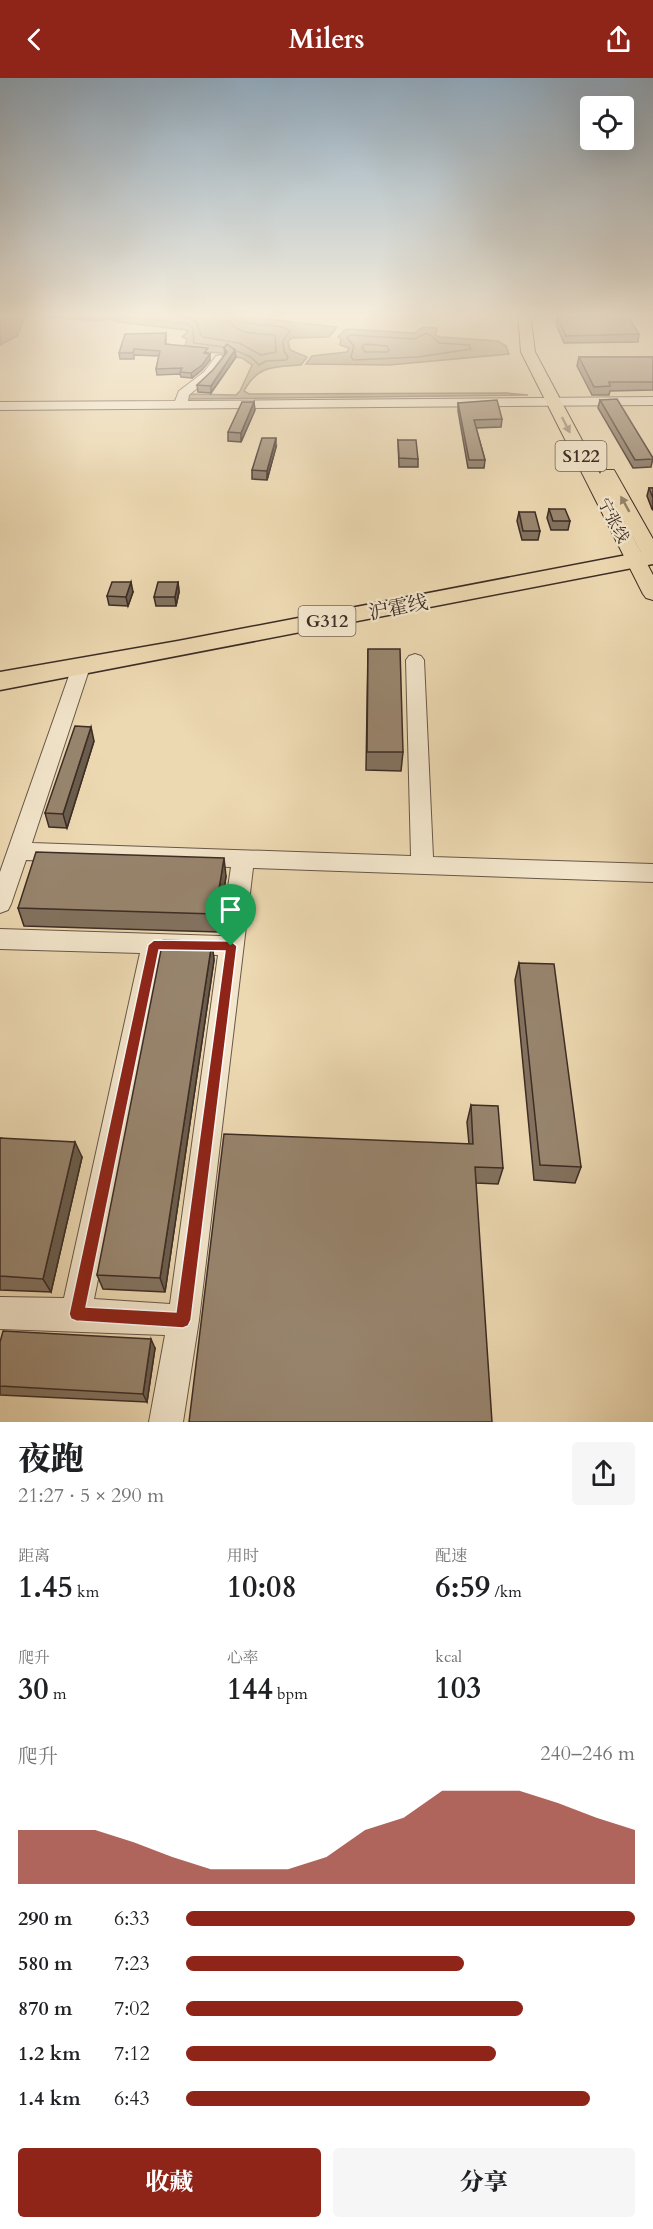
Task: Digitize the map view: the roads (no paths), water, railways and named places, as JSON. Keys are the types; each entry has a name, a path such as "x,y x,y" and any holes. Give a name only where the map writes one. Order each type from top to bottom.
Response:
{"highway":[{"name":"沪霍线","path":"0,681 79,660 646,553"},
{"name":"沪霍线","path":"0,666 79,660"}],"main road":[{"name":"宁张线","path":"544,376 561,402 646,553 653,594"},
{"name":"宁张线","path":"553,376 561,402"}],"street":[{"path":"181,404 183,394 206,376"},
{"path":"0,406 653,401"},
{"path":"0,904 79,660"},
{"path":"415,660 422,864"},
{"path":"19,851 653,873"},
{"path":"166,1422 183,1320 243,858"},
{"path":"0,939 231,946"},
{"path":"76,1314 154,945"},
{"path":"0,1312 183,1320"}],"water":[{"path":"247,376 255,376 244,391 249,394 506,393 528,395 187,399 188,394 236,395"}]}
